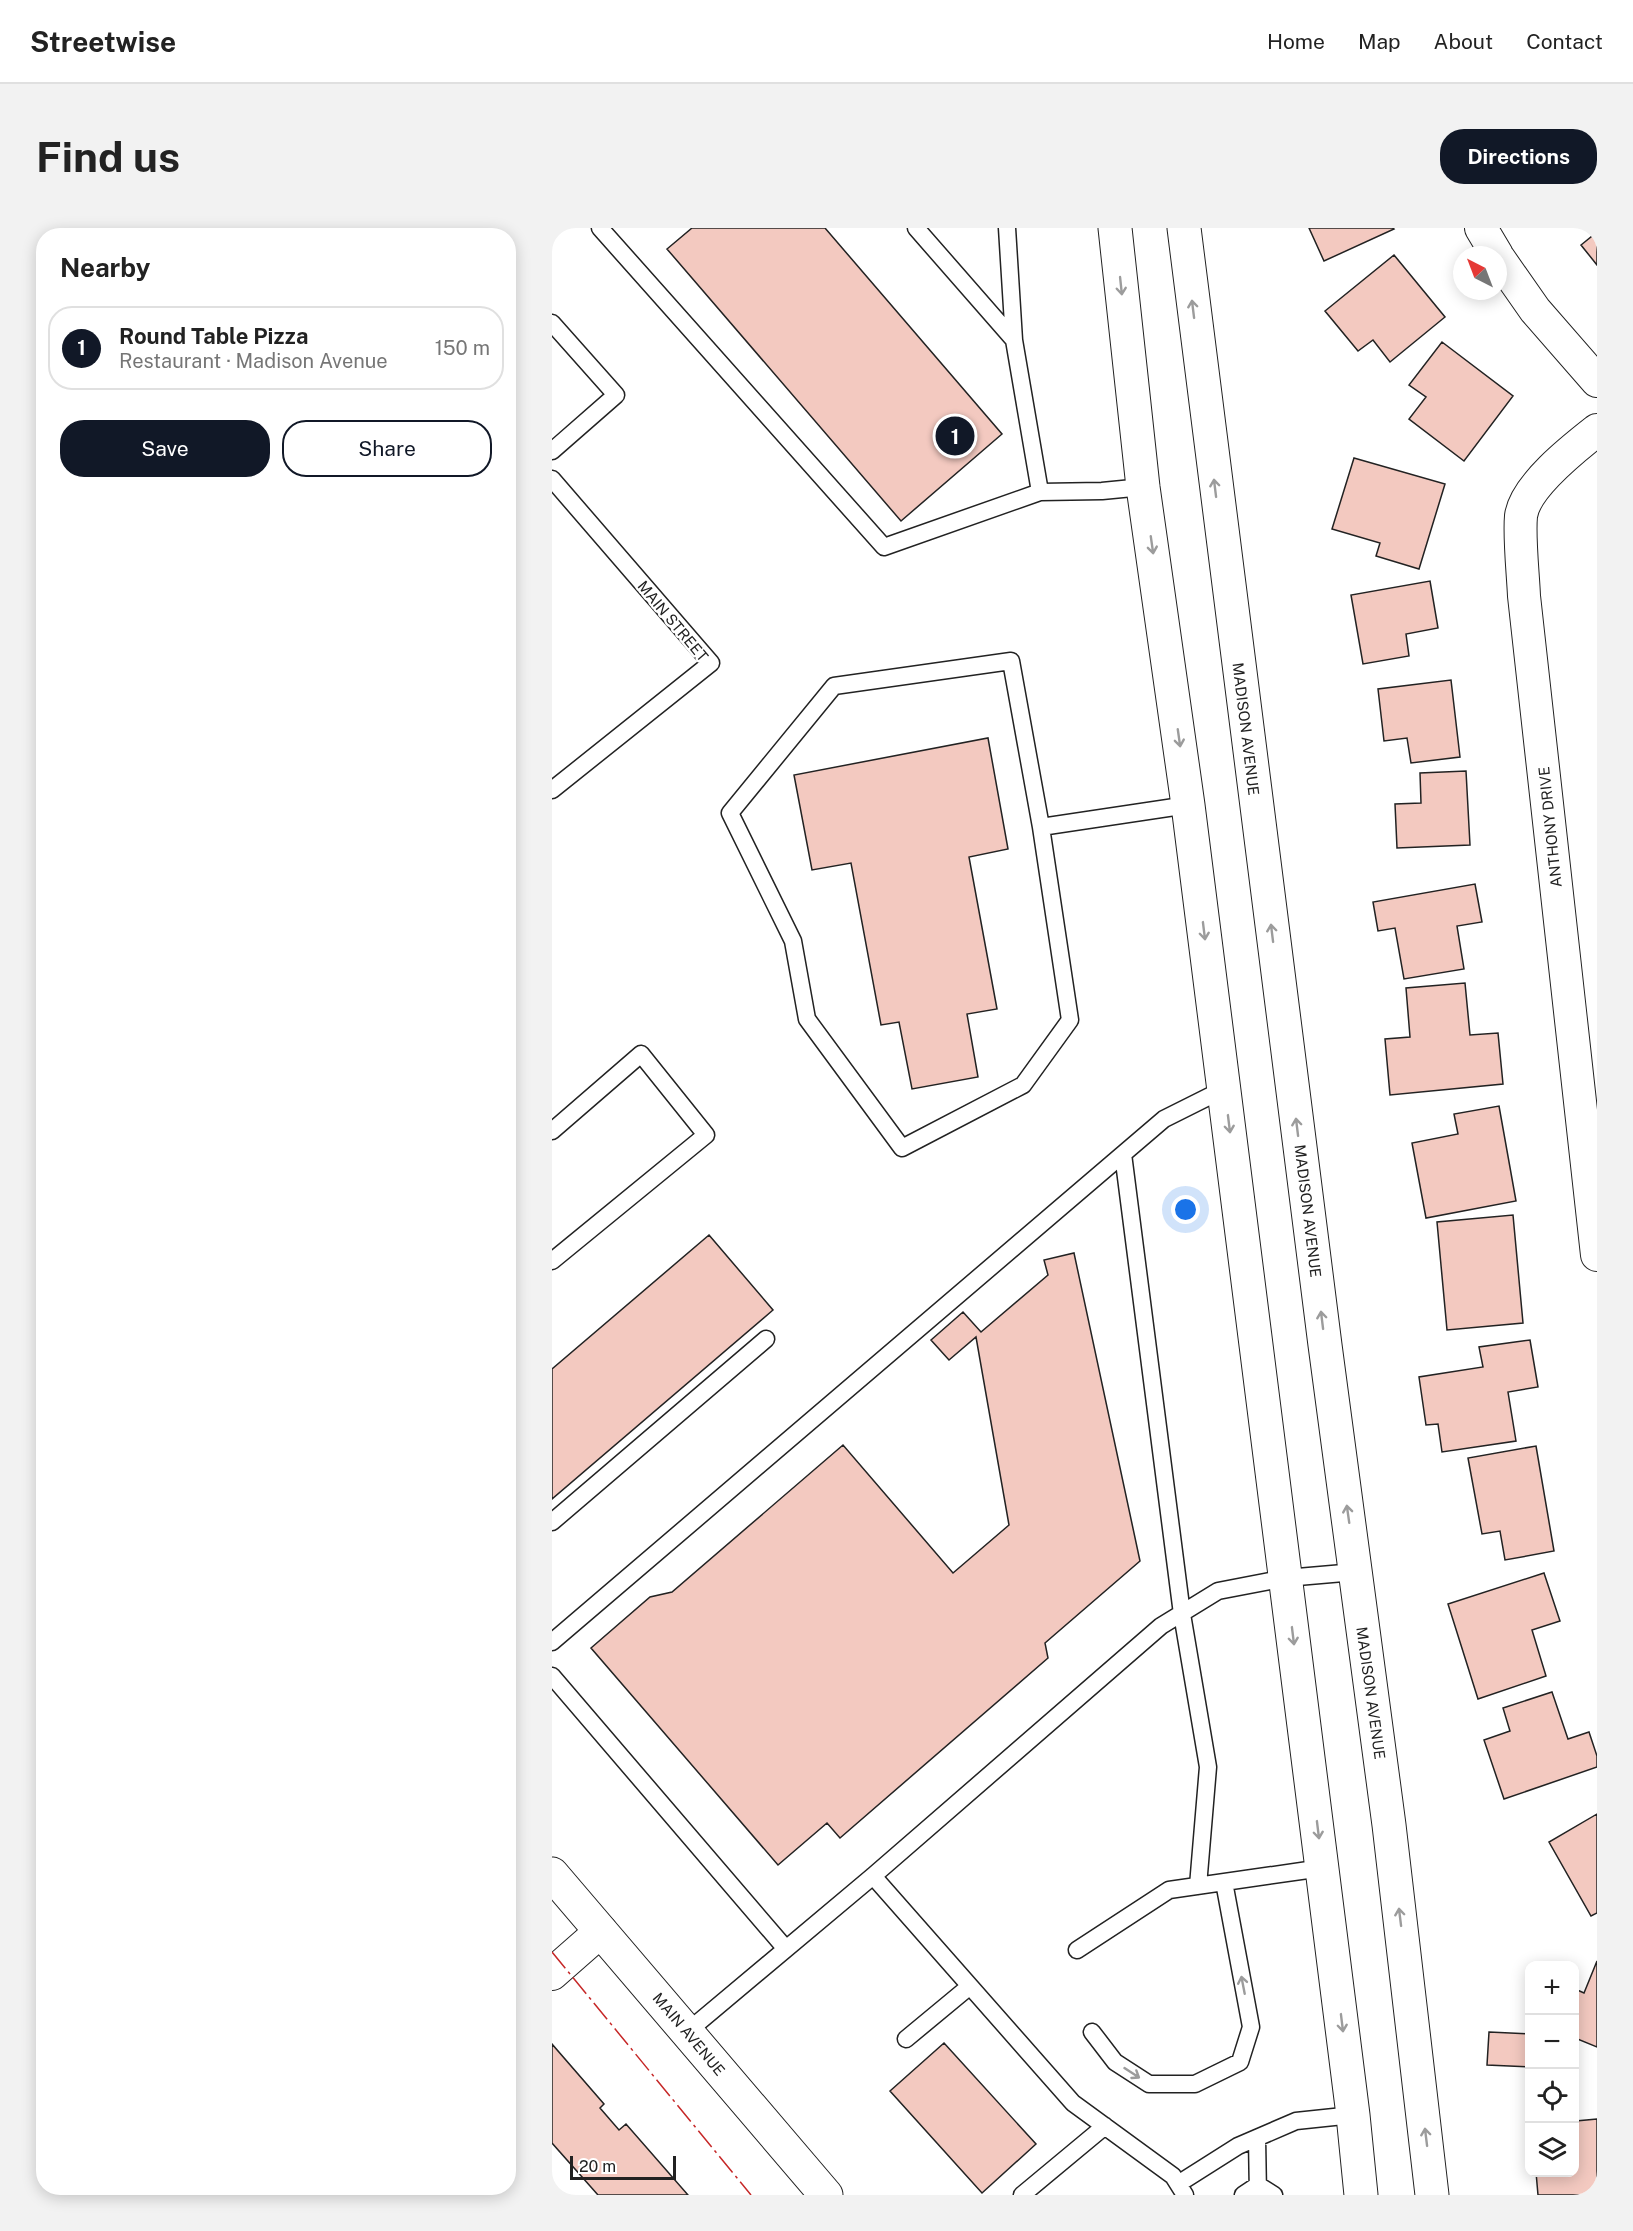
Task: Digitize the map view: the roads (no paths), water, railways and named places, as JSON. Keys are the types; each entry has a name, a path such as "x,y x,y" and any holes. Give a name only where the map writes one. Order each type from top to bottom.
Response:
{"main road":[{"path":"1115,228 1143,487 1188,805 1353,2115 1361,2195"},
{"name":"MADISON AVENUE","path":"1184,228 1389,1825 1432,2195"},
{"name":"MAIN AVENUE","path":"552,1874 826,2195"}],"street":[{"path":"1481,228 1491,246"},
{"path":"1507,270 1535,310 1597,381"},
{"name":"ANTHONY DRIVE","path":"1597,430 1560,459 1534,490 1521,514 1524,596 1597,1255"},
{"path":"552,1974 601,1931"}],"lane":[{"path":"600,228 884,547 1040,492 1102,491 1143,487"},
{"path":"916,228 1014,340"},
{"path":"1007,228 1014,340 1040,492"},
{"path":"552,323 616,395 552,451"},
{"name":"MAIN STREET","path":"552,479 711,663 552,790"},
{"path":"1011,661 1041,827 1070,1020 1023,1085 902,1148 807,1019 793,941 730,813 834,686 1011,661"},
{"path":"1041,827 1188,805"},
{"path":"552,1131 641,1054 706,1135 552,1261"},
{"path":"552,1642 1164,1119 1224,1089"},
{"path":"1123,1154 1182,1614 1208,1767 1198,1886"},
{"path":"552,1522 766,1339"},
{"path":"687,2032 873,1876 1161,1626 1218,1591 1286,1578 1355,1572"},
{"path":"552,1676 786,1948"},
{"path":"1077,1950 1169,1890 1322,1868"},
{"path":"873,1876 1073,2103 1173,2176 1182,2189 1238,2146 1296,2121 1353,2115"},
{"path":"1092,2032 1115,2062 1149,2084 1195,2084 1240,2062 1251,2027 1224,1882"},
{"path":"906,2039 970,1986"},
{"path":"1022,2195 1105,2126"},
{"path":"1257,2138 1258,2190"},
{"path":"1243,2195 1258,2190 1274,2195"}],"place":[{"name":"Round Table Pizza","path":"955,436"}]}
